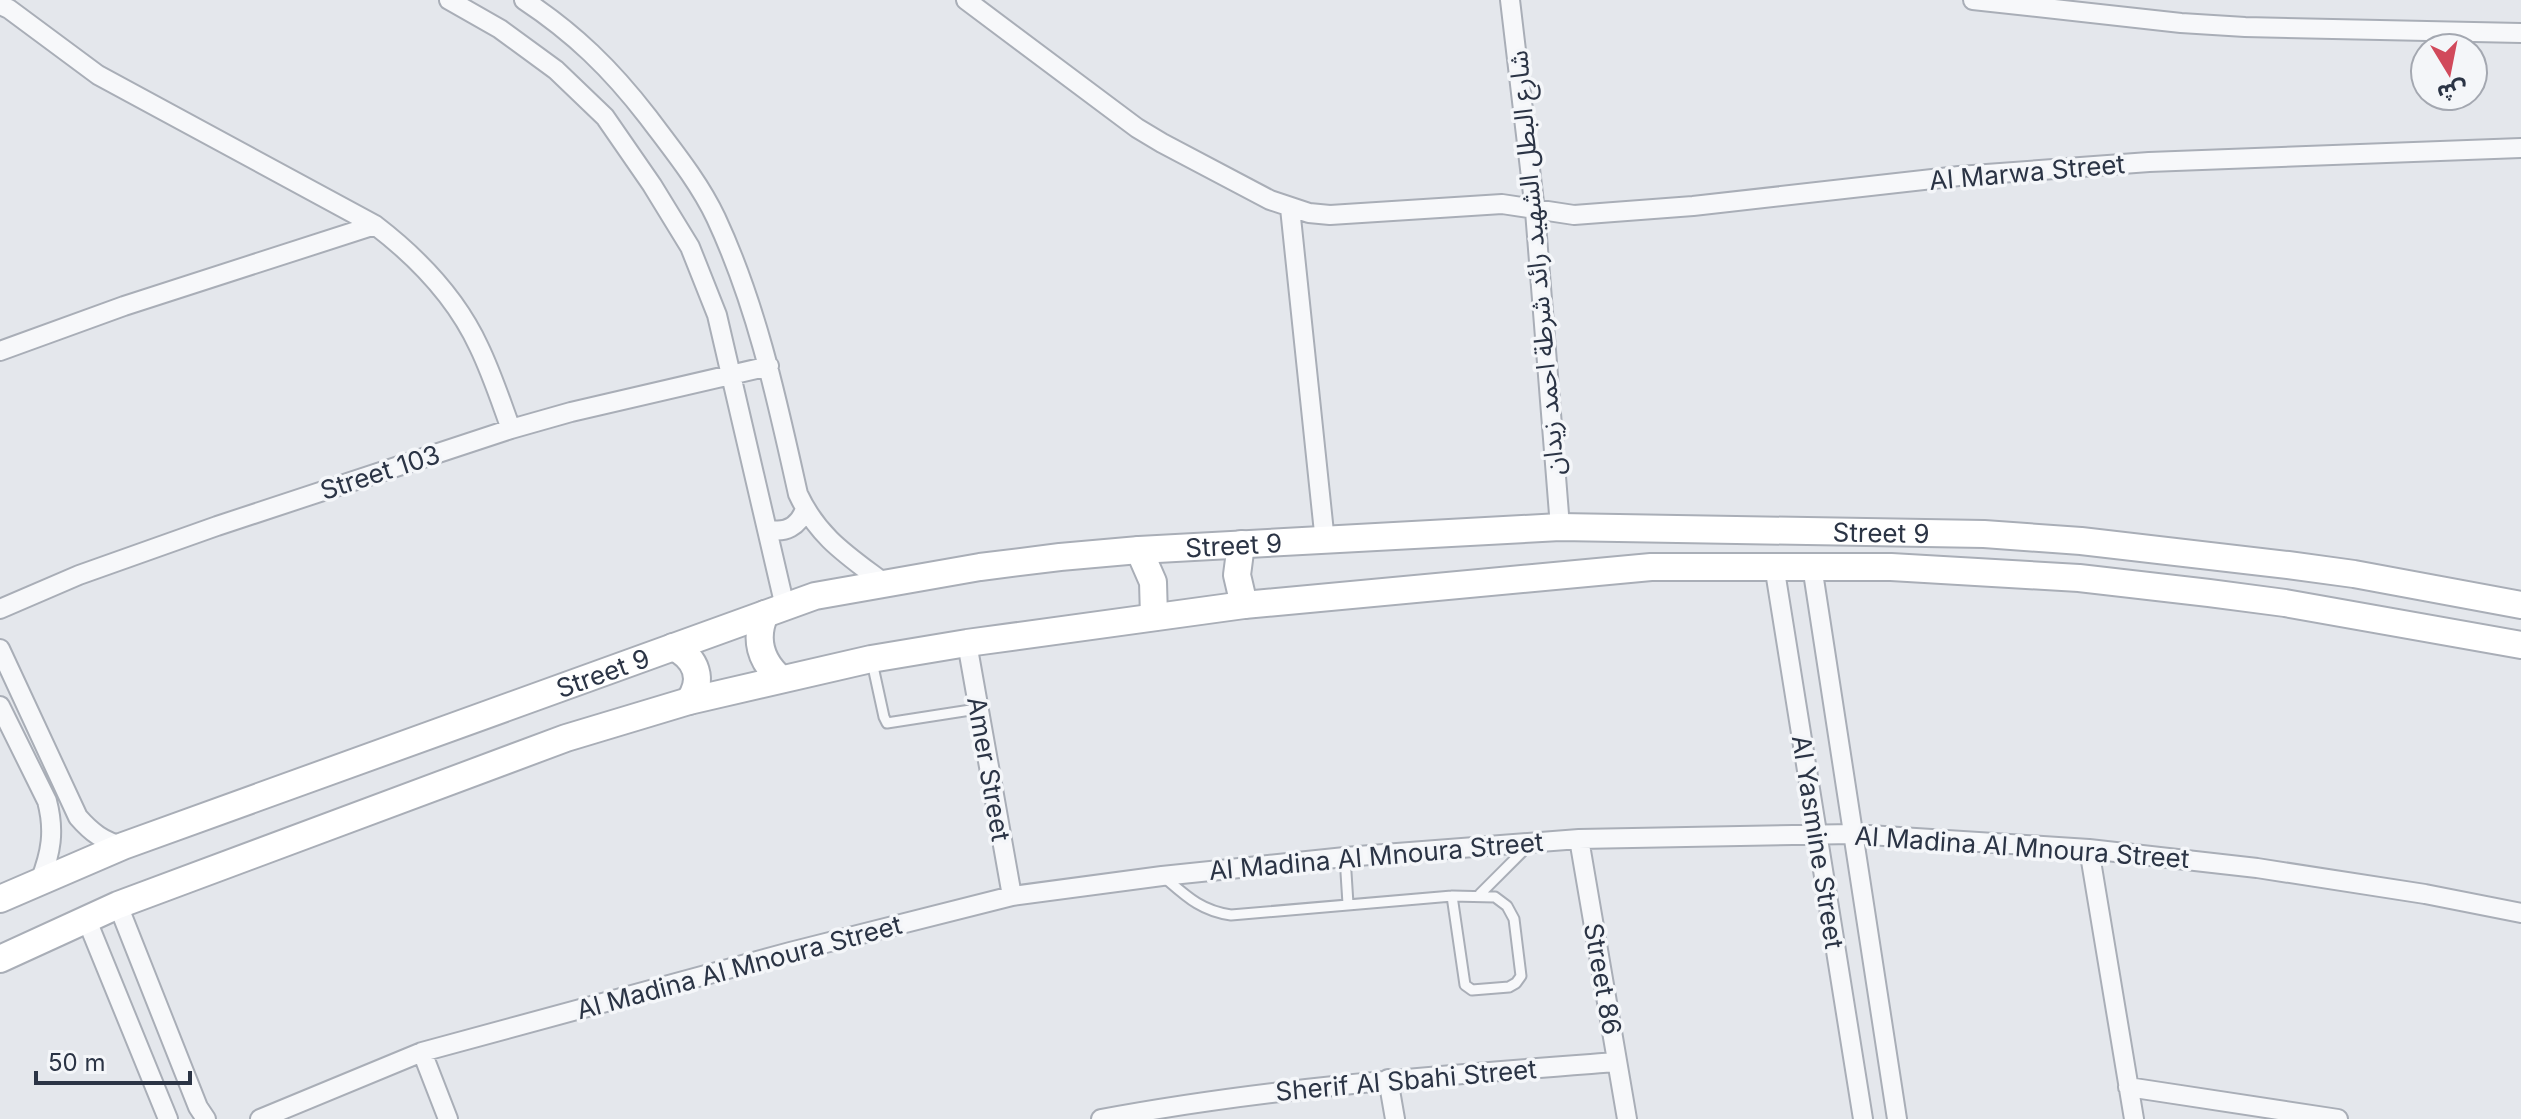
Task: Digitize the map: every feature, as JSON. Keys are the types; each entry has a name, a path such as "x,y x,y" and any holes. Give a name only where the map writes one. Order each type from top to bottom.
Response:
{"main road":[{"name":"Street 9","path":"0,899 123,846 815,596 980,567 1139,550 1560,527 1984,534 2081,541 2327,570 2521,605"},
{"path":"1241,544 1237,575 1244,605"},
{"path":"1139,550 1153,582 1154,617"},
{"name":"Street 9","path":"0,959 118,905 566,738 689,701 871,659 1244,605 1651,567 1891,567 2079,578 2285,603 2521,645"},
{"path":"775,610 759,634 761,655 781,679"},
{"path":"673,647 690,657 698,674 689,701"}],"street":[{"path":"449,0 500,29 556,70 605,117 690,247 717,315 767,529 775,610"},
{"path":"524,0 580,40 624,87 676,154 715,217 746,293 769,366 798,494 814,523 836,547 884,583"},
{"name":"Al Marwa Street","path":"966,0 1137,128 1290,208 1330,215 1502,204 1574,215 1693,206 1959,176 2149,162 2521,148"},
{"name":"شارع البطل الشهيد رائد شرطة احمد زيدان","path":"1510,0 1535,211 1560,527"},
{"path":"1973,0 2245,27 2521,33"},
{"path":"0,5 98,75 375,225 407,249 444,290 479,346 511,429"},
{"path":"1290,208 1325,542"},
{"path":"0,351 208,278 375,225"},
{"name":"Street 103","path":"0,609 79,575 217,526 511,429 769,366"},
{"path":"767,529 781,531 794,526 805,509"},
{"name":"Al Yasmine Street","path":"1774,565 1863,1119"},
{"name":"Al Yasmine Street","path":"1812,566 1897,1119"},
{"name":"Amer Street","path":"967,643 1012,896"},
{"path":"0,649 78,817 97,835 123,846"},
{"path":"0,706 47,801 51,817 51,849 40,881"},
{"name":"Al Madina Al Mnoura Street","path":"260,1119 422,1052 790,952 1012,896 1162,876 1345,857 1579,839 1853,834 2089,849 2257,868 2425,894 2521,913"},
{"name":"Street 86","path":"1579,839 1627,1119"},
{"path":"2089,849 2134,1119"},
{"path":"118,905 195,1099 206,1119"},
{"path":"86,918 168,1119"},
{"path":"422,1052 448,1119"},
{"name":"Sherif Al Sbahi Street","path":"1101,1119 1253,1095 1388,1079 1617,1062"},
{"path":"1388,1079 1395,1119"},
{"path":"2128,1087 2338,1119"}],"lane":[{"path":"871,659 887,723 977,709"},
{"path":"1480,894 1532,843"},
{"path":"1345,857 1348,904"},
{"path":"1162,876 1195,905 1231,915 1348,904 1452,896 1480,894 1495,897 1507,906 1514,919 1521,976 1516,983 1509,987 1472,990 1465,985 1452,896"}]}
